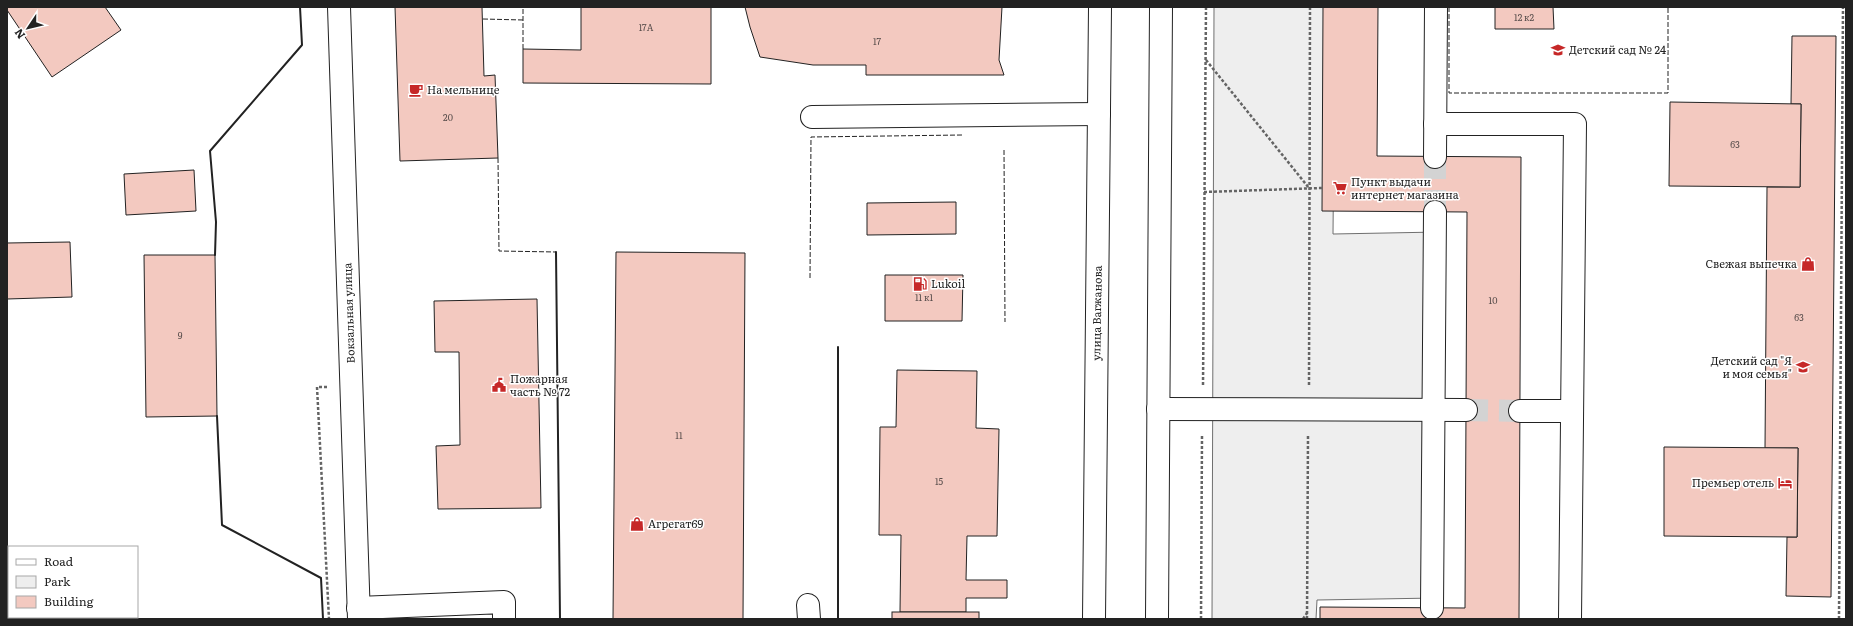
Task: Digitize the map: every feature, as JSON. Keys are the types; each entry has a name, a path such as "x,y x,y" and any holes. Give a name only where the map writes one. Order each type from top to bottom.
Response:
{"main road":[{"name":"Вокзальная улица","path":"339,7 359,613"},
{"name":"улица Вагжанова","path":"1094,619 1100,7"},
{"path":"1157,619 1160,7"},
{"path":"1435,157 1436,7"},
{"path":"812,116 1099,114"},
{"path":"1435,124 1575,124 1570,619"},
{"path":"1432,608 1435,212"},
{"path":"1158,409 1466,410"},
{"path":"1520,411 1572,411"},
{"path":"359,613 504,602 504,619"}],"path":[{"path":"1201,619 1206,7"},
{"path":"1307,619 1310,7"},
{"path":"1839,619 1843,7"},
{"path":"1205,60 1310,189"},
{"path":"1204,192 1322,188"},
{"path":"1303,619 1307,613"}],"green space":[{"path":"1214,7 1335,7 1333,234 1439,232 1436,598 1317,600 1316,619 1212,619"}],"building":[{"path":"7,7 105,7 121,30 52,77 7,10"},
{"path":"395,7 482,7 484,76 495,75 498,158 400,161"},
{"path":"581,7 711,7 711,84 523,83 523,49 581,50"},
{"path":"745,7 1002,7 999,60 1004,75 866,75 866,65 813,65 760,57"},
{"path":"1323,7 1378,7 1377,156 1521,157 1519,619 1320,619 1320,607 1465,608 1467,212 1322,211"},
{"path":"1495,7 1553,7 1554,29 1495,29"},
{"path":"1792,36 1836,36 1831,597 1786,596 1787,537 1797,537 1798,448 1765,448 1767,187 1800,187 1801,104 1791,104"},
{"path":"1670,102 1801,104 1800,187 1669,186"},
{"path":"194,170 196,211 126,215 124,174"},
{"path":"956,202 956,234 867,235 867,203"},
{"path":"70,242 72,297 7,299 7,243"},
{"path":"616,252 745,253 743,619 613,619"},
{"path":"144,255 215,255 217,416 146,417"},
{"path":"885,275 963,275 962,321 885,321"},
{"name":"Пожарная часть № 72","path":"537,299 541,508 438,509 436,446 460,445 459,352 435,352 434,301"},
{"path":"897,370 977,371 976,428 999,429 997,536 967,536 966,580 1007,580 1007,598 966,598 966,612 900,612 901,535 879,535 880,427 896,427"},
{"path":"1664,447 1798,448 1797,537 1664,536"},
{"path":"7,593 8,618 24,619 7,619"},
{"path":"892,612 979,612 979,619 892,619"}],"tunnel":[{"path":"1435,157 1435,212"},
{"path":"1466,410 1520,411"}],"fence":[{"path":"523,7 523,49"},
{"path":"1449,7 1449,93 1668,93 1668,7"},
{"path":"483,19 523,20"},
{"path":"810,278 811,137 962,135"},
{"path":"1004,150 1005,322"},
{"path":"498,158 499,251 556,252"}],"wall":[{"path":"215,255 216,222 210,151 302,45 300,7"},
{"path":"556,252 560,619"},
{"path":"838,347 838,619"},
{"path":"217,416 222,525 321,578 323,619"}],"place":[{"name":"Детский сад № 24","path":"1558,50"},
{"name":"На мельнице","path":"416,90"},
{"name":"Пункт выдачи интернет магазина","path":"1340,188"},
{"name":"Свежая выпечка","path":"1808,264"},
{"name":"Lukoil","path":"920,284"},
{"name":"Детский сад \"Я и моя семья\"","path":"1803,367"},
{"name":"Пожарная часть № 72","path":"499,385"},
{"name":"Премьер отель","path":"1785,483"},
{"name":"Агрегат69","path":"637,524"}]}
